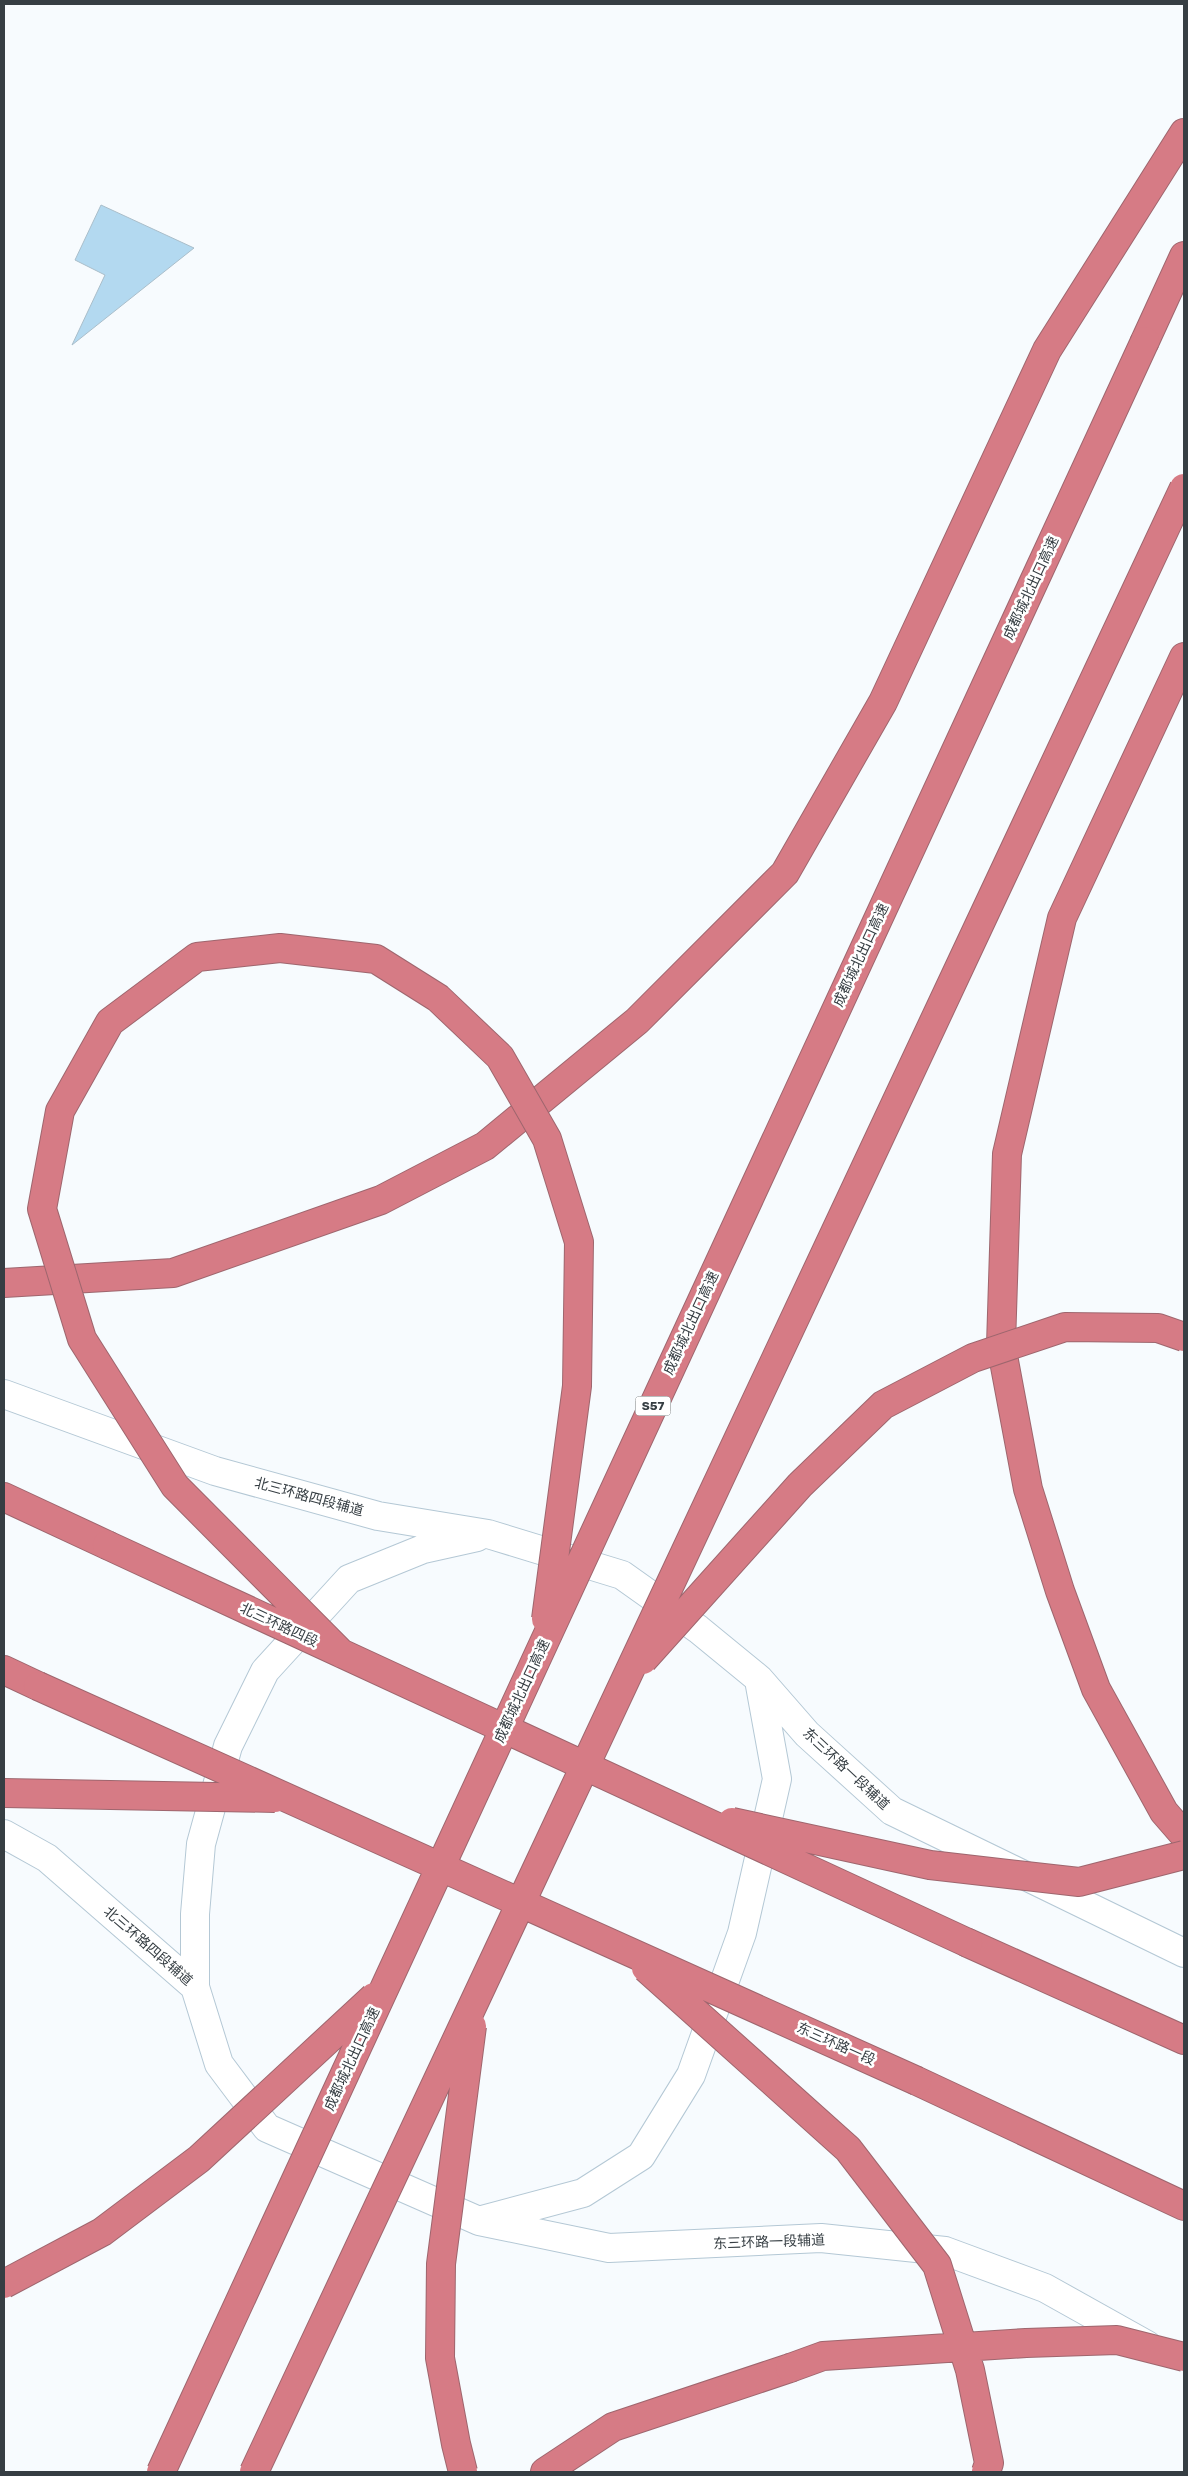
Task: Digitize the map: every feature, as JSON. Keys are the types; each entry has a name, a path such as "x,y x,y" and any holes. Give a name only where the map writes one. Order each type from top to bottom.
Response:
{"highway":[{"path":"4,1283 173,1272 381,1200 485,1146 637,1020 785,873 883,702 1047,350 1184,133"},
{"name":"成都城北出口高速","path":"161,2472 1184,256"},
{"path":"254,2472 1184,488"},
{"path":"1184,658 1062,918 1007,1154 1001,1345 1028,1489 1060,1591 1096,1689 1164,1812 1184,1835"},
{"path":"342,1654 175,1486 82,1339 42,1210 60,1110 110,1022 197,958 280,948 376,959 438,998 500,1057 547,1138 579,1242 577,1386 543,1645"},
{"path":"624,1682 800,1485 883,1405 973,1358 1065,1327 1158,1328 1184,1337"},
{"name":"北三环路四段","path":"4,1497 683,1812"},
{"path":"4,1670 288,1798"},
{"path":"4,1793 288,1798"},
{"name":"东三环路一段","path":"288,1798 917,2081 1184,2206"},
{"path":"683,1812 930,1865 1079,1882 1184,1855"},
{"path":"683,1812 1184,2040"},
{"path":"627,1951 848,2149 937,2265 970,2370 989,2463 986,2472"},
{"path":"4,2284 102,2232 199,2159 385,1987"},
{"path":"464,2472 456,2444 440,2358 441,2264 475,2000"},
{"path":"545,2472 613,2427 823,2356 1117,2340 1184,2357"}],"main road":[{"name":"北三环路四段辅道","path":"4,1394 215,1471 378,1516 488,1534 622,1575"},
{"path":"195,1988 196,1914 201,1844 228,1746 264,1671 349,1579 423,1549 488,1534"},
{"name":"东三环路一段辅道","path":"622,1575 698,1630 759,1679 807,1734 892,1812 1184,1953"},
{"path":"479,2221 583,2192 641,2156 690,2075 742,1933 777,1779 759,1679"},
{"name":"北三环路四段辅道","path":"4,1834 47,1858 195,1988 219,2064 267,2128 341,2161"},
{"name":"东三环路一段辅道","path":"341,2161 479,2221 609,2248 822,2238 945,2251 1045,2288 1184,2366"}],"building":[{"path":"101,205 194,248 72,345 105,275 75,260"}]}
